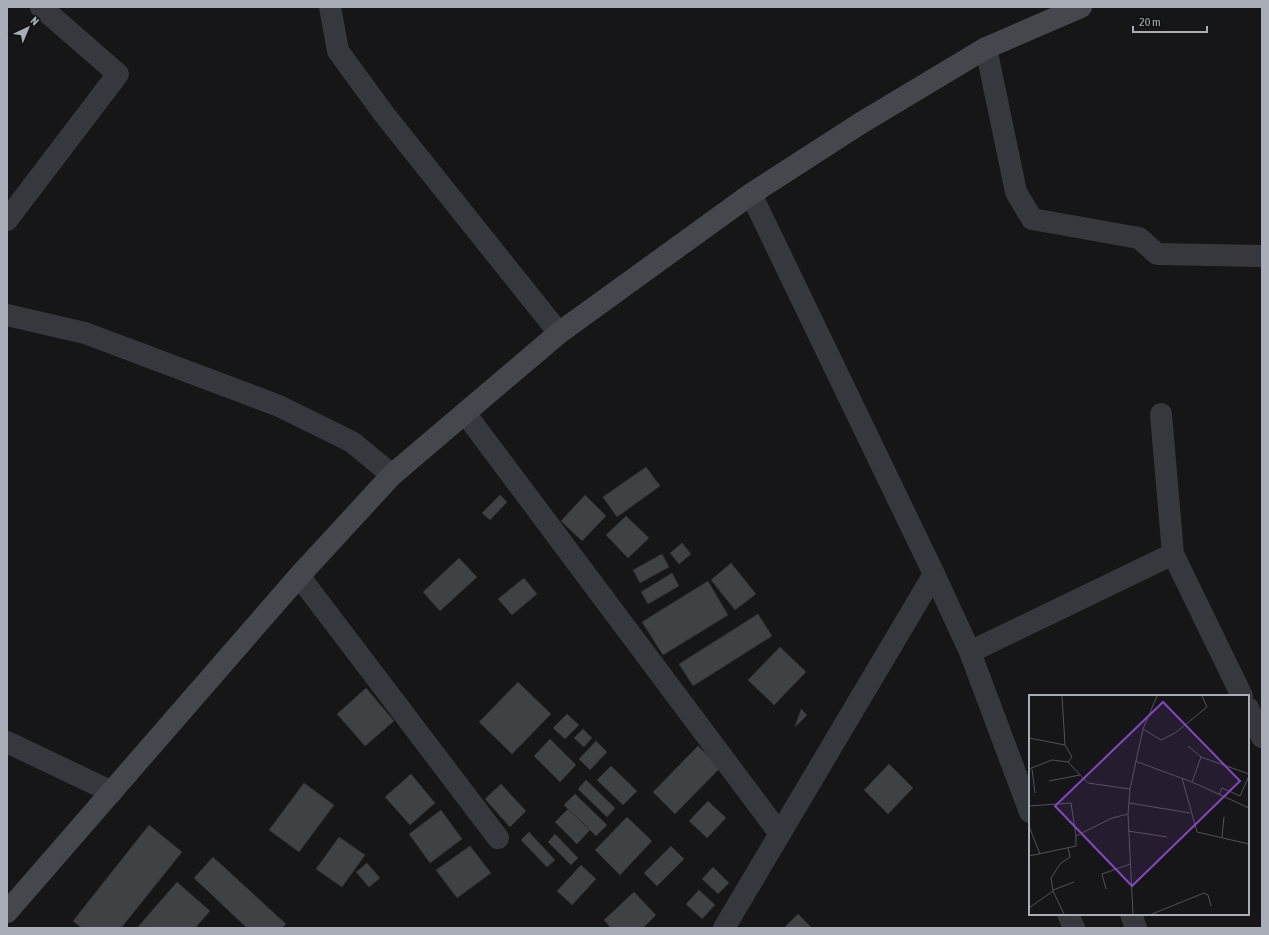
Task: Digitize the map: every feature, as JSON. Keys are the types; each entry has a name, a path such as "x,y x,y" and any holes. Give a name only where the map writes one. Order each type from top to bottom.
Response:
{"street":[{"path":"7,220 118,74 41,7"},
{"path":"330,7 338,51 384,114 559,333"},
{"path":"7,912 299,576 392,475 559,333 751,194 861,122 986,48 1081,7"},
{"path":"986,48 1016,192 1032,219 1139,238 1157,254 1262,256"},
{"path":"751,194 970,652 1029,809"},
{"path":"7,315 85,333 279,406 352,442 392,475"},
{"path":"465,413 780,834"},
{"path":"1162,414 1173,554 1242,695"},
{"path":"970,652 1173,554"},
{"path":"724,928 934,574"},
{"path":"299,576 498,838"},
{"path":"1249,710 1262,737"},
{"path":"7,742 112,792"},
{"path":"1068,915 1074,928"},
{"path":"1131,915 1136,928"}],"building":[{"path":"646,467 660,486 617,517 603,497"},
{"path":"500,495 507,502 490,520 482,513"},
{"path":"585,495 606,516 582,541 561,521"},
{"path":"626,516 649,538 628,558 606,535"},
{"path":"682,543 691,554 679,564 670,553"},
{"path":"662,554 669,567 640,583 633,570"},
{"path":"459,558 477,577 440,611 423,592"},
{"path":"731,563 756,594 735,610 711,580"},
{"path":"672,573 679,586 648,604 641,592"},
{"path":"524,578 537,594 512,615 498,599"},
{"path":"708,581 728,615 663,655 642,622"},
{"path":"758,614 772,636 693,686 679,664"},
{"path":"780,647 806,672 774,705 748,680"},
{"path":"518,682 551,714 512,754 479,722"},
{"path":"366,688 394,721 365,746 337,714"},
{"path":"801,709 807,715 795,727"},
{"path":"567,714 579,725 565,739 553,728"},
{"path":"583,729 592,738 584,747 574,738"},
{"path":"550,739 576,765 560,782 534,756"},
{"path":"596,741 607,752 590,770 579,759"},
{"path":"698,746 720,768 675,814 653,792"},
{"path":"889,764 913,788 888,814 864,790"},
{"path":"611,766 637,791 623,805 597,780"},
{"path":"411,774 435,803 410,825 385,797"},
{"path":"586,780 615,808 607,817 578,789"},
{"path":"304,783 334,805 299,852 269,830"},
{"path":"501,784 526,811 510,827 485,799"},
{"path":"575,794 607,825 596,836 564,805"},
{"path":"708,801 726,818 707,838 689,821"},
{"path":"568,809 590,830 577,844 555,822"},
{"path":"441,810 462,839 430,863 409,834"},
{"path":"627,817 652,841 620,875 595,850"},
{"path":"149,825 182,852 121,928 82,928 73,921"},
{"path":"529,832 555,860 547,867 521,840"},
{"path":"555,834 578,858 571,865 548,842"},
{"path":"339,837 365,855 342,887 316,869"},
{"path":"470,846 491,873 457,898 436,870"},
{"path":"671,846 684,859 657,886 644,873"},
{"path":"213,857 286,924 282,928 247,928 194,878"},
{"path":"367,863 380,878 369,887 356,872"},
{"path":"581,865 596,879 572,905 557,891"},
{"path":"713,867 729,883 718,894 702,879"},
{"path":"177,882 210,911 195,928 137,928"},
{"path":"699,890 715,905 702,919 686,904"},
{"path":"634,892 656,915 643,928 611,928 604,920"},
{"path":"798,914 812,928 784,928"}]}
